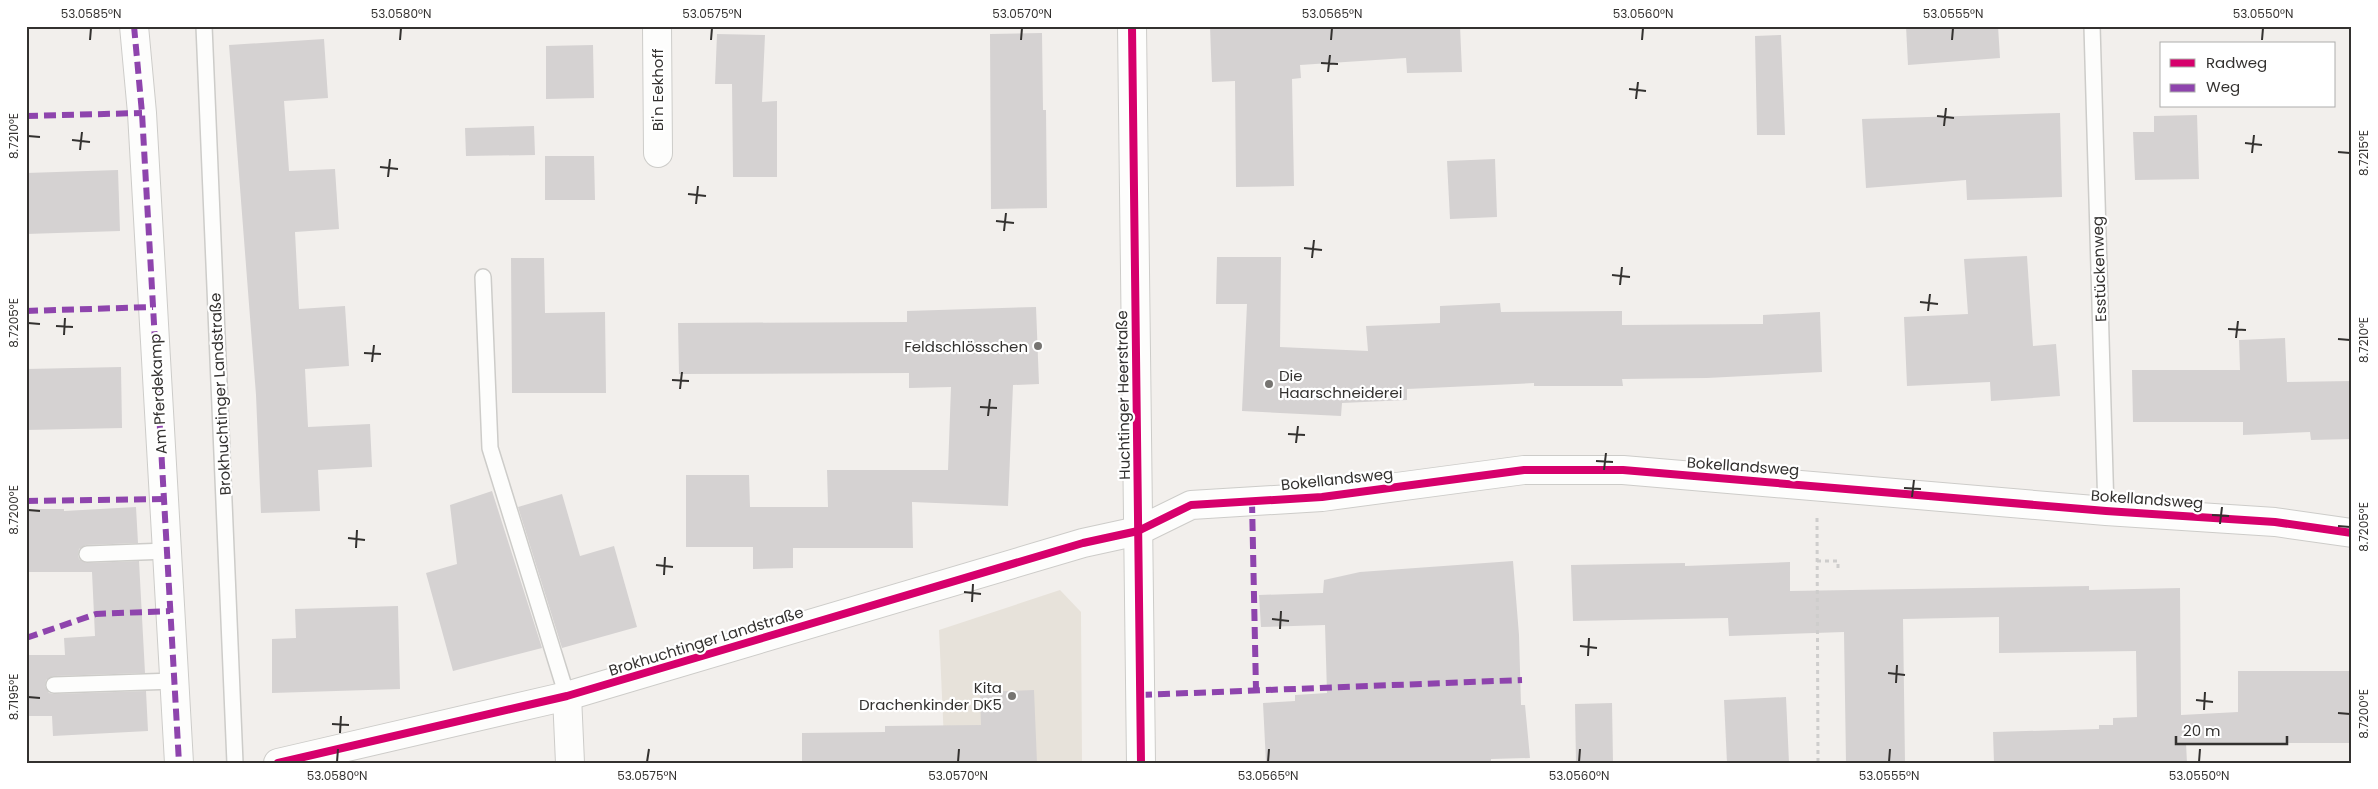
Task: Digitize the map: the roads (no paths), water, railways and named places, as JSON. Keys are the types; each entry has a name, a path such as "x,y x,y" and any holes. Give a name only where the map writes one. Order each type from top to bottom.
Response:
{"street":[{"name":"Am Pferdekamp","path":"134,26 143,122 179,763"},
{"name":"Bi'n Eekhoff","path":"657,26 658,153"},
{"name":"Huchtinger Heerstraße","path":"1132,26 1142,763"},
{"name":"Bokellandsweg","path":"1138,530 1191,505 1322,496 1524,470 1623,470 2106,511 2275,522 2352,534"},
{"name":"Brokhuchtinger Landstraße","path":"278,763 567,696 1083,543 1138,530"},
{"path":"567,696 570,763"}],"lane":[{"name":"Brokhuchtinger Landstraße","path":"204,26 235,763"},
{"name":"Esstückenweg","path":"2092,26 2106,511"},
{"path":"483,277 490,448 567,696"},
{"path":"87,554 167,551"},
{"path":"54,685 175,681"}],"place":[{"name":"Feldschlösschen","path":"1038,346"},
{"name":"Die Haarschneiderei","path":"1269,384"},
{"name":"Kita Drachenkinder DK5","path":"1012,696"}]}
